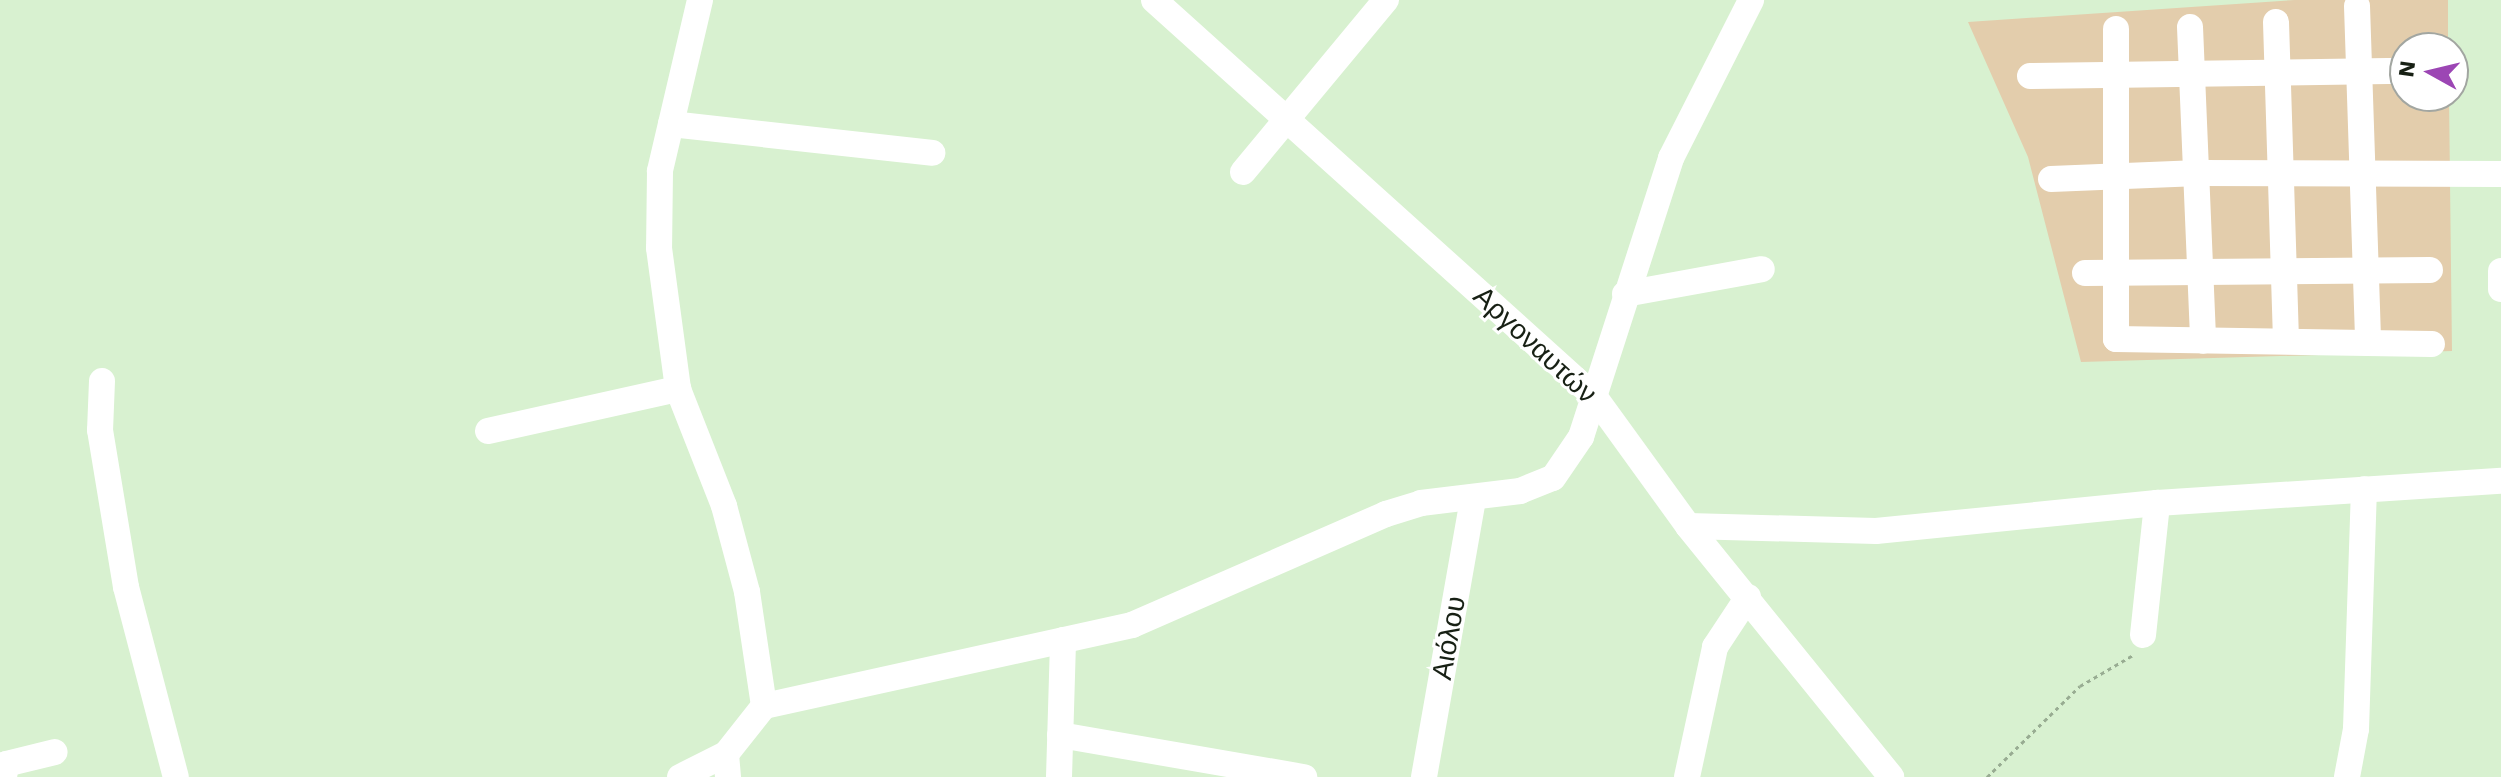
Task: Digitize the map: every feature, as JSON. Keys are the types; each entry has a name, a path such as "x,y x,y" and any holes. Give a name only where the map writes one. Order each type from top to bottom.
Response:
{"street":[{"path":"700,0 660,171 657,222 678,389 724,506 744,577 764,706"},
{"name":"Αργοναυτών","path":"1154,0 1594,396 1688,526 1891,777"},
{"path":"1243,172 1386,0"},
{"path":"680,777 731,754 764,706 1132,625 1386,514 1529,489 1553,478 1576,447 1671,158 1751,0"},
{"path":"2357,6 2368,342"},
{"path":"2276,22 2286,341"},
{"path":"2190,27 2199,173 2198,273 2203,341"},
{"path":"2116,29 2120,175 2116,339 2432,344"},
{"path":"2030,76 2118,72 2389,71"},
{"path":"671,124 932,153"},
{"path":"2051,179 2199,173 2501,174"},
{"path":"1625,294 1762,269"},
{"path":"2085,273 2430,270"},
{"path":"2501,271 2501,289"},
{"path":"102,381 100,430 126,587 176,777"},
{"path":"488,431 678,389"},
{"path":"1688,526 1841,533 2157,503 2501,481"},
{"path":"2347,777 2356,729 2364,489"},
{"name":"Αιόλου","path":"1424,777 1473,498"},
{"path":"2143,635 2157,503"},
{"path":"1687,777 1715,647 1748,597"},
{"path":"1059,777 1063,640"},
{"path":"1060,735 1304,777"},
{"path":"4,777 6,764 55,752"}],"path":[{"path":"1987,777 2080,686 2129,660 2143,635"}],"shaded area":[{"path":"2295,0 2448,0 2448,32 2389,32 2389,112 2449,112 2452,351 2081,362 2028,157 1968,22"}]}
